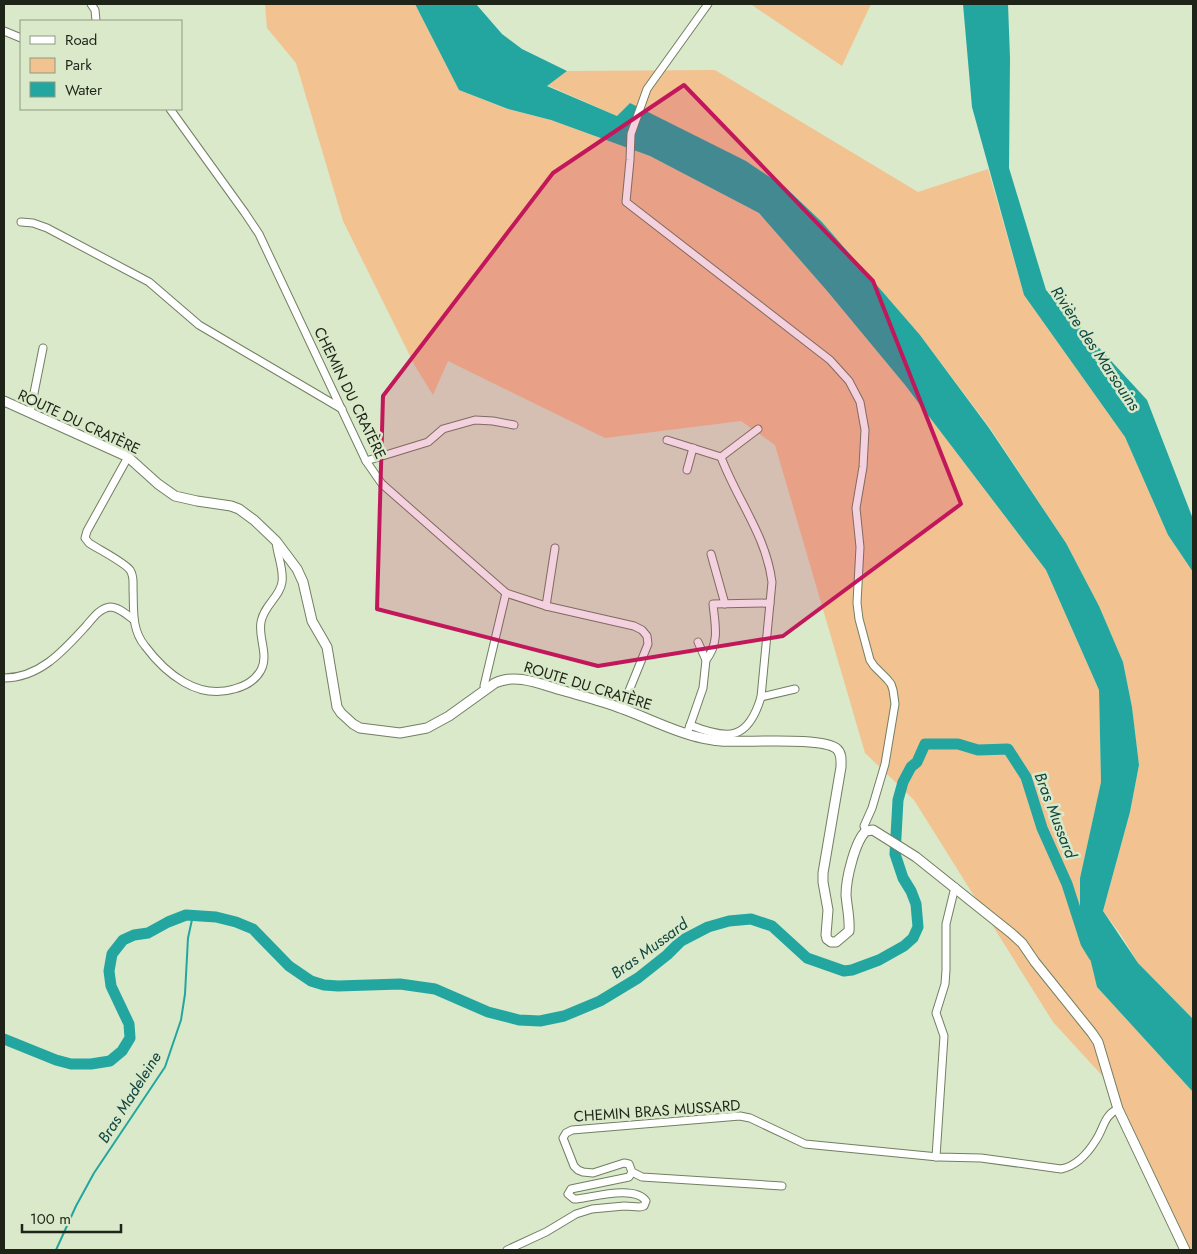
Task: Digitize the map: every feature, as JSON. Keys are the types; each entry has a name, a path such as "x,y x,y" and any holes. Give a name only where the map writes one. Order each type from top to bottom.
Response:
{"street":[{"path":"91,4 96,14 96,20"},
{"path":"708,4 647,89 631,134 626,202 830,360 849,381 860,402 866,430 863,467 856,508 860,547 857,603 859,619 870,660 890,684 895,704 885,764 872,808 864,826 866,831 873,830 916,858 1011,932 1022,943 1092,1033 1101,1051 1118,1109 1184,1250"},
{"path":"4,31 20,38"},
{"name":"CHEMIN DU CRATÈRE","path":"171,110 245,212 258,234 366,461 382,484 506,593 546,606 626,624 642,630 647,636 648,644 622,708"},
{"path":"21,222 33,223 47,228 149,282 199,325 342,409"},
{"path":"30,413 43,348"},
{"name":"ROUTE DU CRATÈRE","path":"4,402 128,457 158,484 175,496 231,506 239,509 254,520 276,541 297,569 303,582 312,621 327,647 337,707 353,724 360,728 400,733 427,728 449,716 486,689 502,680 514,678 531,681 689,729 696,737 721,741 790,741 827,744 838,750 841,754 841,767 822,882 828,905 826,935 827,939 831,942 836,942 849,931 847,885 860,836 866,831"},
{"path":"366,461 428,442 443,429 474,420 493,420 514,425"},
{"path":"721,457 758,430"},
{"path":"667,440 721,457 763,545 770,565 772,582 770,603 761,697 750,723 743,730 725,735 689,729 703,688 706,660 714,648 716,640 713,604 770,603"},
{"path":"687,470 693,448"},
{"path":"128,457 87,531 86,538 89,543 129,569 133,577 134,620 137,634 145,646 178,679 192,687 208,692 222,693 245,686 255,679 262,669 264,660 260,623 265,608 279,592 282,582 276,541"},
{"path":"546,606 555,548"},
{"path":"711,554 724,604"},
{"path":"486,689 484,686 506,593"},
{"path":"4,678 24,674 45,666 62,652 101,610 112,607 134,620"},
{"path":"698,642 706,660"},
{"path":"761,697 795,689"},
{"path":"936,1157 944,1036 936,1013 944,984 946,970 946,924 955,887"},
{"name":"CHEMIN BRAS MUSSARD","path":"782,1186 642,1177 632,1172 629,1164 624,1163 593,1173 583,1172 574,1166 564,1142 564,1134 572,1130 740,1116 750,1118 805,1144 936,1157 982,1158 1061,1169 1077,1163 1096,1140 1110,1113 1118,1109"},
{"path":"507,1250 546,1232 576,1214 592,1209 644,1206 646,1201 638,1194 618,1193 574,1199 568,1194 571,1189 629,1177 632,1172"}],"highlighted area":[{"path":"684,85 873,281 961,504 783,636 598,666 377,609 383,396 553,173"}],"green space":[{"path":"265,4 415,4 459,90 507,109 551,120 650,156 759,213 905,385 1046,570 1099,690 1101,782 1080,878 1097,987 1193,1092 1193,1250 1188,1250 1109,1083 1053,1022 914,800 865,753 775,445 741,421 605,438 448,361 433,395 415,366 343,221 296,63 267,28"},
{"path":"753,4 871,4 842,66"},
{"path":"715,70 918,192 988,169 1024,295 1125,437 1168,535 1193,572 1193,1019 1138,963 1121,935 1103,911 1130,812 1139,765 1132,707 1123,662 1099,606 1066,543 990,428 920,335 822,222 786,188 746,161 617,116 547,85 567,71"}],"water":[{"path":"415,4 476,4 502,34 522,49 567,71 547,86 617,116 630,103 746,161 786,188 822,222 920,335 989,428 1066,543 1099,606 1123,662 1132,707 1139,765 1130,812 1103,911 1138,963 1193,1019 1193,1092 1097,987 1080,916 1080,878 1101,782 1099,690 1046,570 905,385 759,213 650,156 551,120 508,109 459,90"},
{"name":"Rivière des Marsouins","path":"963,4 1008,4 1010,58 1009,168 1046,290 1147,400 1193,519 1193,572 1168,535 1125,437 1024,295 972,107"}],"waterway":[{"name":"Bras Mussard","path":"4,1039 71,1064 91,1064 110,1061 122,1051 130,1038 129,1024 111,986 109,971 112,954 123,940 134,935 148,933 186,915 216,917 253,929 289,966 311,981 324,985 338,986 400,984 435,989 488,1012 519,1020 540,1021 564,1016 600,1001 638,978 681,941 708,927 729,921 751,919 772,926 807,958 844,971 852,970 879,960 904,946 913,938 918,927 916,904 903,878 895,854 898,800 903,782 911,767 917,762 925,744 958,744 978,750 1008,749 1026,777 1042,828 1067,884 1086,943 1094,956"},
{"name":"Bras Madeleine","path":"56,1250 76,1206 94,1173 165,1067 181,1020 185,994 188,938 193,915"}]}
